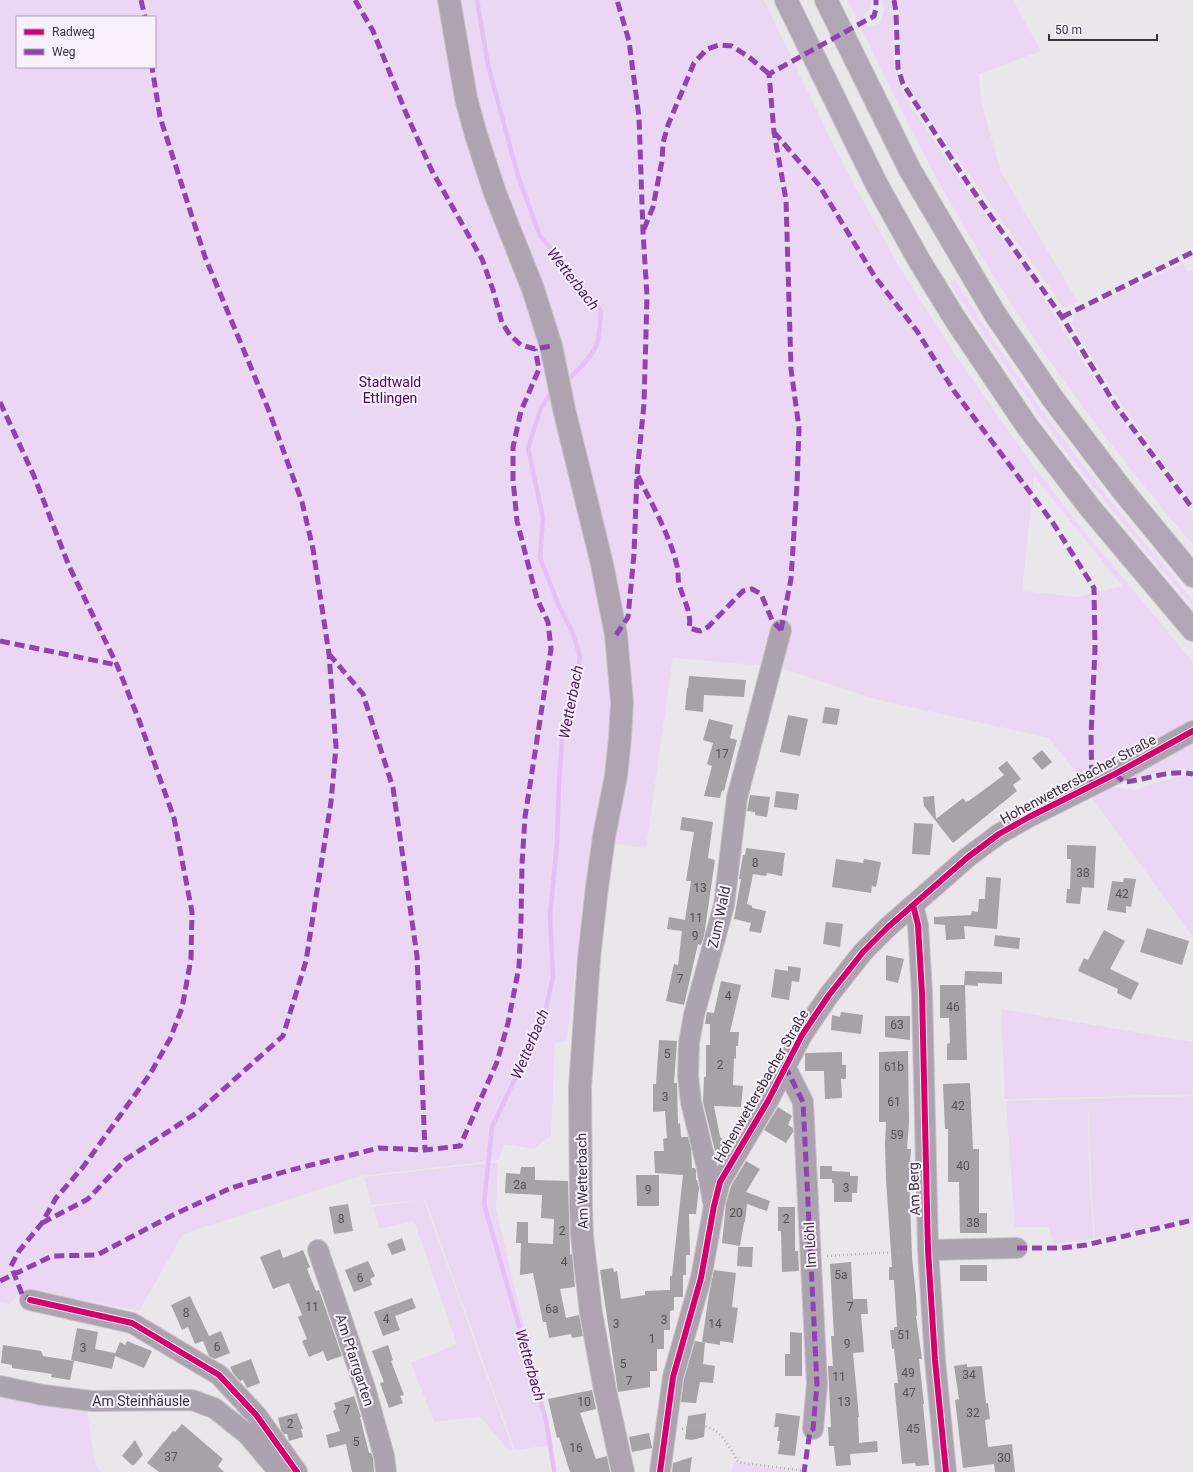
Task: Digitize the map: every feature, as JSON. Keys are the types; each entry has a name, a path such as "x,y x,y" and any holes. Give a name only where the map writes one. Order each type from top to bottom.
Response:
{"highway":[{"path":"786,0 876,185 920,262 957,322 1027,426 1091,509 1193,630"},
{"path":"826,0 910,170 995,314 1053,399 1123,491 1193,576"}],"main road":[{"name":"Am Wetterbach","path":"449,0 466,98 476,135 495,193 541,311 551,346 564,409 602,564 616,635 621,684 620,738 616,776 604,837 590,945 580,1088 582,1236 587,1282 594,1332 623,1472"}],"street":[{"name":"Zum Wald","path":"714,1206 707,1168 691,1102 688,1076 689,1043 694,1015 724,905 737,798 781,630"},
{"name":"Hohenwettersbacher Straße","path":"660,1472 673,1376 702,1278 714,1206 720,1182 768,1101 785,1066 816,1014 846,972 863,952 913,905 968,857 999,834 1029,817 1115,774 1193,731"},
{"name":"Am Berg","path":"913,905 918,925 922,993 928,1250 935,1360 946,1472"},
{"name":"Im Löhl","path":"785,1066 803,1102 817,1384 814,1429"},
{"path":"928,1250 1017,1248"},
{"name":"Am Pfarrgarten","path":"318,1250 365,1388 384,1456 386,1472"},
{"path":"30,1300 132,1323 219,1375 257,1416 297,1472"},
{"name":"Am Steinhäusle","path":"0,1386 43,1395 92,1401 192,1400 214,1408 247,1434 279,1472"}],"path":[{"path":"810,1256 928,1250"},
{"path":"666,1428 681,1429 692,1425 707,1426 721,1435 738,1462 804,1471"}],"green space":[{"name":"Stadtwald Ettlingen","path":"0,0 764,0 833,144 860,195 897,263 954,353 1031,463 1084,531 1193,662 1193,720 1084,783 1049,738 875,699 778,667 673,658 646,848 596,841 583,903 567,1041 555,1043 551,1135 534,1149 503,1144 499,1160 361,1176 183,1234 139,1311 27,1289 8,1304 0,1303","holes":["1034,476 1122,586 1077,597 1022,591"]},
{"path":"848,0 872,0 871,8 863,16 868,27 880,24 884,11 882,0 890,0 894,21 893,53 895,71 900,85 914,111 960,180 1027,272 1083,362 1146,453 1193,514 1193,545 1099,428 1055,368 990,269 967,232 925,156 885,78"},
{"path":"897,0 1013,0 1041,51 979,74 981,101 1001,172 1078,302 1064,308 915,98 900,66 900,22"},
{"path":"1183,263 1188,272 1193,270 1193,505 1112,391 1072,324 1075,314"},
{"path":"954,278 1008,363 1037,404 1128,523 1193,600 1193,606 1073,461 1043,420 951,285"},
{"path":"1193,737 1193,770 1180,768 1131,778 1130,776"},
{"path":"1184,776 1193,777 1193,937 1090,795 1108,786 1136,790 1160,781"},
{"path":"1001,1009 1192,1042 1193,1036 1193,1094 1005,1099"},
{"path":"1193,1096 1193,1218 1095,1240 1088,1099"},
{"path":"1088,1099 1089,1178 1094,1239 1053,1244 1049,1227 1015,1227 1006,1101"},
{"path":"498,1162 496,1210 553,1445 515,1450 425,1199 424,1200 513,1450 509,1451 480,1416 434,1422 411,1363 457,1344 414,1221 379,1229 373,1207 423,1200 372,1205 364,1177"},
{"path":"0,1394 86,1404 95,1463 100,1472 0,1472"},
{"path":"734,1462 794,1472 732,1472"}],"building":[{"path":"689,676 746,680 744,697 704,695 703,712 685,710"},
{"path":"825,707 840,709 837,725 822,723"},
{"path":"788,715 808,719 800,756 780,752"},
{"path":"709,719 733,725 730,738 737,740 724,791 722,790 720,798 704,796 712,766 707,764 713,743 703,740"},
{"path":"1042,750 1052,762 1042,770 1032,758"},
{"path":"1007,761 1021,779 1013,785 1017,791 953,843 924,806 923,797 934,796 936,819 963,798 966,802 970,800 1004,775 998,768"},
{"path":"776,791 799,794 797,810 774,807"},
{"path":"750,795 770,797 767,817 755,815 755,812 747,811"},
{"path":"682,817 713,822 708,858 715,860 704,936 701,945 698,944 684,1005 666,1001 674,964 678,965 682,931 667,929 669,917 685,920 691,881 686,881 694,832 680,830"},
{"path":"914,823 933,824 930,855 912,854"},
{"path":"1067,845 1096,846 1094,888 1082,887 1080,904 1066,903 1067,889 1070,889 1071,859 1067,859"},
{"path":"746,848 785,853 782,876 767,873 766,876 753,874 747,904 752,906 752,908 766,911 761,933 749,931 751,923 734,919 741,879 739,879 743,855 745,855"},
{"path":"836,859 863,863 864,859 881,862 876,887 872,886 871,893 832,887"},
{"path":"986,877 1001,878 997,929 964,926 965,939 946,940 945,925 934,924 934,917 971,915 972,911 978,912 979,899 985,899"},
{"path":"1124,878 1136,879 1131,907 1126,906 1126,913 1107,910 1112,881 1123,882"},
{"path":"826,922 843,924 840,947 823,944"},
{"path":"1147,928 1189,941 1182,965 1140,952"},
{"path":"1104,930 1125,941 1110,969 1139,983 1131,1000 1117,993 1118,989 1078,971 1084,958 1088,960"},
{"path":"995,935 1020,938 1019,949 994,946"},
{"path":"886,955 904,959 898,983 886,980"},
{"path":"788,966 801,968 799,982 792,981 789,1000 771,997 775,969 788,971"},
{"path":"965,971 1002,972 1002,984 978,983 978,986 965,985 967,1060 947,1060 947,1044 950,1043 949,1018 940,1018 940,985 964,985"},
{"path":"721,981 741,985 730,1032 739,1032 738,1046 736,1046 736,1059 734,1058 733,1085 743,1086 741,1107 714,1106 720,1137 726,1141 722,1149 723,1155 718,1163 703,1102 704,1077 706,1077 706,1045 710,1045 710,1024 705,1024 707,1012 714,1013"},
{"path":"841,1012 863,1015 861,1034 831,1030 832,1015 840,1017"},
{"path":"885,1016 910,1016 910,1040 885,1037"},
{"path":"659,1040 677,1041 674,1083 677,1083 678,1124 680,1123 681,1137 688,1137 691,1149 692,1168 695,1168 696,1170 696,1180 699,1188 696,1214 689,1214 690,1255 686,1255 686,1275 683,1275 683,1297 674,1297 674,1310 670,1311 670,1330 664,1330 664,1349 657,1349 657,1371 650,1371 650,1387 618,1392 600,1270 613,1268 614,1272 617,1271 621,1299 645,1295 645,1291 670,1290 670,1276 672,1276 683,1175 655,1173 654,1151 664,1151 663,1139 667,1138 665,1111 653,1112 653,1084 656,1084"},
{"path":"908,1051 909,1122 907,1149 911,1149 909,1175 912,1257 916,1296 916,1316 922,1359 919,1359 929,1465 916,1466 915,1463 902,1464 894,1383 898,1383 890,1330 894,1330 894,1327 897,1327 894,1280 889,1280 889,1267 892,1267 886,1179 886,1122 879,1122 879,1052"},
{"path":"842,1052 842,1065 846,1065 846,1079 841,1079 842,1098 825,1099 824,1071 805,1071 805,1054"},
{"path":"970,1083 973,1149 979,1149 979,1213 987,1213 987,1233 960,1233 959,1182 948,1182 948,1129 945,1129 943,1084"},
{"path":"778,1107 792,1116 788,1125 793,1128 793,1132 786,1143 764,1130"},
{"path":"746,1161 760,1169 746,1192 770,1201 767,1211 747,1204 740,1246 722,1243 726,1204 731,1186"},
{"path":"820,1166 832,1166 832,1171 850,1172 850,1176 858,1176 857,1193 852,1193 852,1202 834,1202 834,1183 832,1183 832,1179 820,1179"},
{"path":"521,1167 535,1167 535,1180 568,1181 570,1255 572,1254 575,1287 560,1289 566,1318 579,1315 583,1336 572,1338 571,1334 549,1338 546,1322 543,1322 533,1273 520,1275 521,1243 516,1243 517,1222 528,1222 528,1243 553,1244 554,1219 541,1218 542,1195 505,1193 506,1173 520,1174"},
{"path":"636,1175 659,1175 659,1206 637,1206"},
{"path":"348,1204 353,1231 334,1234 329,1207"},
{"path":"778,1207 795,1207 795,1251 798,1251 799,1271 782,1272 781,1231 778,1231"},
{"path":"402,1238 406,1250 392,1255 387,1244"},
{"path":"738,1247 753,1247 752,1267 737,1266"},
{"path":"280,1249 283,1258 303,1250 310,1267 307,1269 316,1291 319,1290 342,1356 327,1361 323,1351 309,1357 302,1341 307,1339 298,1317 302,1315 289,1283 273,1289 260,1257"},
{"path":"368,1261 375,1276 370,1279 372,1285 354,1292 345,1270"},
{"path":"851,1262 853,1299 867,1299 868,1314 861,1314 864,1352 853,1353 859,1417 859,1443 877,1441 878,1452 850,1454 851,1465 836,1466 834,1446 829,1446 828,1427 831,1427 828,1366 833,1366 831,1336 834,1336 830,1264"},
{"path":"960,1265 987,1265 987,1281 960,1281"},
{"path":"714,1270 736,1273 732,1307 738,1308 733,1343 720,1341 720,1345 702,1342"},
{"path":"190,1296 209,1336 221,1331 230,1353 215,1359 209,1356 203,1341 195,1344 188,1327 182,1330 171,1305"},
{"path":"412,1298 416,1308 395,1316 400,1330 383,1336 374,1312"},
{"path":"77,1328 98,1332 95,1349 115,1354 120,1342 125,1345 127,1341 152,1351 144,1368 115,1356 112,1369 71,1360"},
{"path":"790,1332 802,1333 802,1376 785,1376 785,1354 790,1354"},
{"path":"695,1341 705,1343 703,1364 715,1366 713,1383 700,1382 696,1403 681,1402 684,1379"},
{"path":"3,1345 41,1351 43,1356 74,1361 70,1380 51,1377 52,1374 12,1368 12,1365 1,1363"},
{"path":"388,1345 393,1360 391,1361 404,1395 400,1396 403,1403 389,1408 380,1383 384,1382 372,1351"},
{"path":"251,1359 260,1383 247,1388 243,1380 240,1381 230,1367"},
{"path":"967,1364 967,1367 982,1366 986,1403 988,1403 990,1419 985,1420 988,1447 1012,1444 1015,1472 995,1472 994,1464 963,1468 955,1400 959,1399 954,1366"},
{"path":"592,1390 596,1409 580,1413 596,1459 607,1456 610,1472 570,1472 559,1437 557,1438 548,1399"},
{"path":"354,1396 361,1417 369,1453 371,1453 373,1458 374,1472 352,1472 346,1444 329,1448 326,1435 340,1431 333,1411 336,1409 334,1403"},
{"path":"297,1413 303,1429 301,1429 303,1437 289,1441 287,1434 284,1434 281,1430 278,1418"},
{"path":"706,1413 704,1437 692,1440 685,1439 688,1416"},
{"path":"776,1413 800,1416 795,1456 778,1454 780,1441 777,1441 779,1427 774,1427"},
{"path":"182,1424 223,1459 218,1466 224,1472 159,1472 147,1463 173,1431 175,1432"},
{"path":"649,1433 652,1448 632,1452 629,1437"},
{"path":"135,1440 143,1455 133,1466 122,1456"},
{"path":"692,1457 690,1472 672,1472 673,1463"}],"waterway":[{"name":"Wetterbach","path":"477,0 488,65 518,176 540,236 572,273 601,311 599,335 595,348 584,364 565,381"},
{"name":"Wetterbach","path":"553,390 541,408 528,448 543,518 540,558 559,606 572,631 580,656 575,692 563,727 557,843 550,915 553,978 543,1020 492,1127 484,1204 546,1420 554,1470"}],"marked path":[{"path":"141,0 145,16"},
{"path":"355,0 373,31 406,113 432,171 482,259 493,290 502,323 510,335 521,345 535,349 551,346"},
{"path":"616,635 628,617 634,554 637,474 644,404 647,296 639,117 629,41 617,0"},
{"path":"781,630 791,579 799,428 791,369 786,200 774,132 769,74 874,16 876,0"},
{"path":"894,0 896,12 898,68 903,84 967,182 1062,317 1116,406 1193,509"},
{"path":"644,229 653,207 662,161 663,143 668,125 694,63 707,49 719,45 732,46 749,57 769,74"},
{"path":"42,1223 88,1199 125,1160 198,1112 283,1036 306,961 331,802 336,747 329,654 313,549 302,502 269,411 205,257 160,117 152,68"},
{"path":"774,132 819,185 875,277 917,331 954,391 1053,523 1094,588 1095,649 1091,735 1092,786"},
{"path":"1062,317 1193,252"},
{"path":"0,1281 52,1256 97,1255 173,1215 231,1188 287,1171 379,1148 425,1150 460,1146 497,1062 508,1023 519,967 525,817 551,649 548,622 537,599 517,521 513,480 513,447 521,411 539,369 535,349"},
{"path":"0,402 34,476 69,566 117,665 139,720 174,818 192,912 191,959 182,1008 170,1039 150,1074 83,1167 56,1198 42,1223 19,1251 11,1266 22,1294 30,1300"},
{"path":"638,476 660,520 674,555 678,569 679,585 689,612 689,628 700,631 708,627 743,591 752,589 761,594 772,620 781,630"},
{"path":"0,641 117,665"},
{"path":"329,654 363,694 393,788 417,956 425,1150"},
{"path":"1115,774 1124,782 1167,774 1193,774"},
{"path":"785,1066 803,1102 817,1384 813,1429 810,1431 804,1472"},
{"path":"1017,1248 1062,1248 1086,1245 1193,1220"}],"cycle path":[{"path":"660,1472 673,1377 701,1278 714,1206 720,1182 768,1101 802,1035 829,995 863,952 888,927 968,857 999,834 1029,817 1115,774 1193,731"},
{"path":"913,905 918,925 922,993 928,1250 935,1360 946,1472"},
{"path":"30,1300 132,1323 219,1375 257,1416 297,1472"}]}
